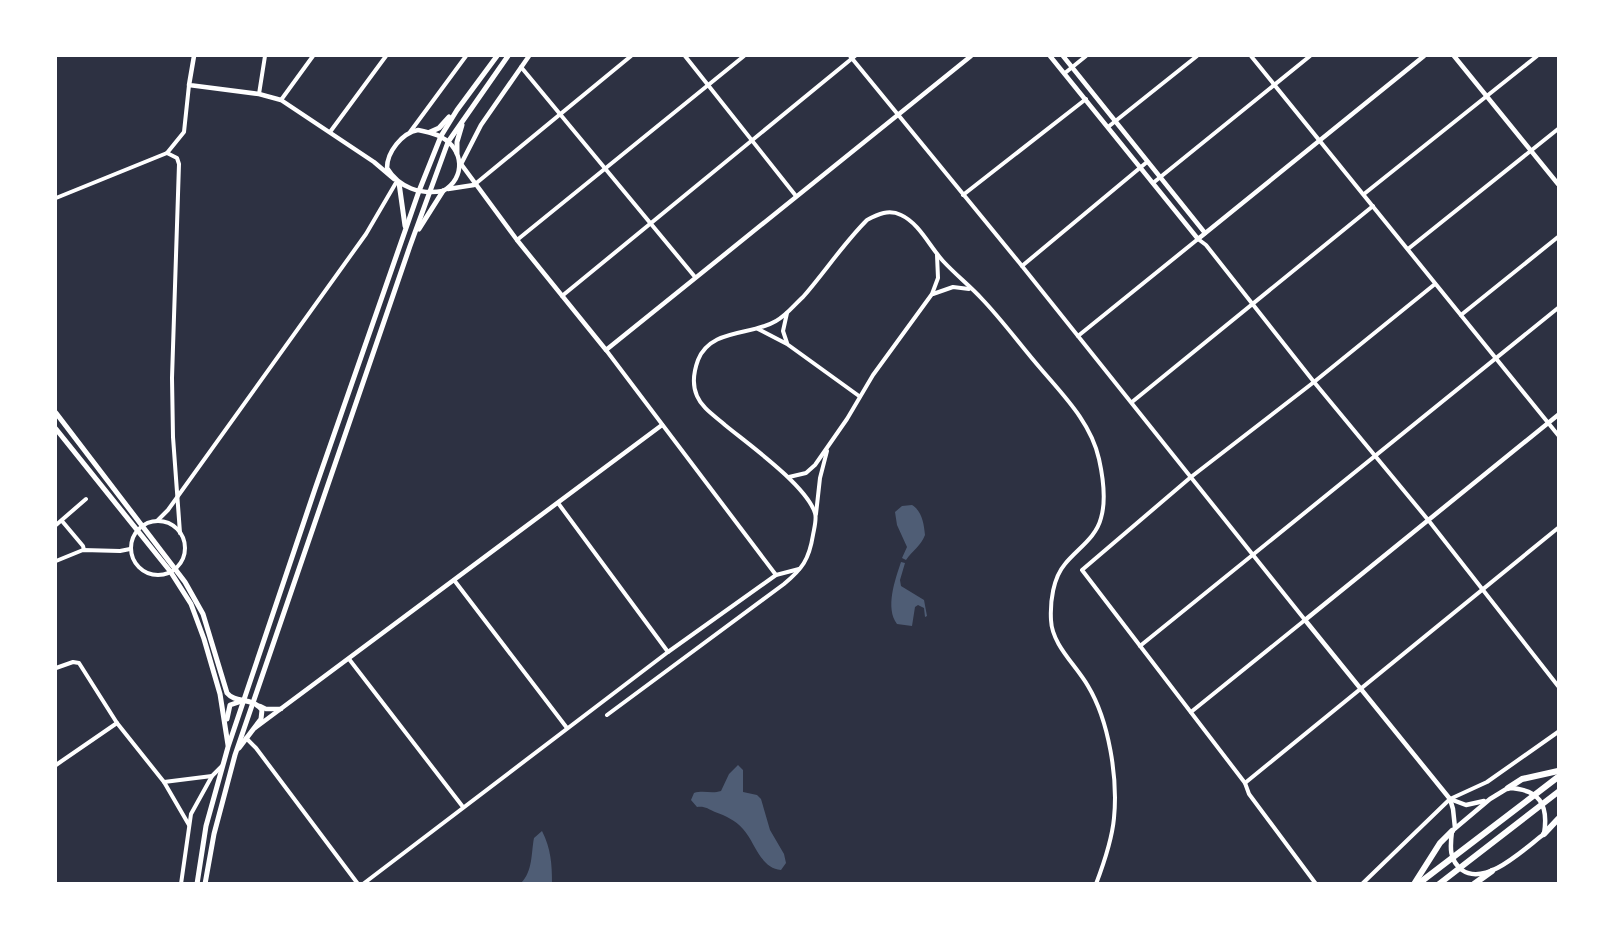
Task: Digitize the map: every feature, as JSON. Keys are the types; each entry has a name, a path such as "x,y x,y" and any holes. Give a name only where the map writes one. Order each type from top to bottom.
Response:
{"highway":[{"path":"1508,788 1522,779 1558,771"},
{"path":"1416,884 1558,777"},
{"path":"1439,884 1558,792"},
{"path":"1544,834 1558,819"},
{"path":"1416,884 1440,843 1453,830"},
{"path":"1474,884 1492,872"}],"main road":[{"path":"197,884 202,842 222,766 243,700 419,191 441,136 457,110 497,56"},
{"path":"205,884 214,834 234,755 255,703 410,246 448,142 508,56"},
{"path":"430,132 439,128 457,110"},
{"path":"457,153 459,133 468,112"},
{"path":"397,181 405,230"},
{"path":"410,246 428,212 445,190"},
{"path":"56,413 143,525 173,570 197,618 220,694 228,747"},
{"path":"56,429 138,530 185,582 203,614 227,693 230,697 255,703 262,715 255,729 234,755"},
{"path":"226,724 231,705 243,700"}],"street":[{"path":"56,198 167,153 183,132 187,117 194,56"},
{"path":"259,94 265,56"},
{"path":"281,100 313,56"},
{"path":"330,132 386,56"},
{"path":"397,181 387,168 388,159 400,140 410,132 466,56"},
{"path":"445,190 456,179 481,125 529,56"},
{"path":"189,85 259,94 281,100 374,162 397,181 419,191 430,192 474,185 631,56"},
{"path":"685,56 796,196"},
{"path":"517,240 605,166 744,56"},
{"path":"561,296 753,141 853,56 1450,799 1453,809 1450,848 1452,858 1460,868 1480,875 1492,872 1544,834 1546,817 1543,804 1536,795 1524,790 1508,788 1490,799 1453,830"},
{"path":"606,350 971,56"},
{"path":"1050,56 1429,521 1558,686"},
{"path":"1063,56 1205,233 1206,245"},
{"path":"1065,73 1086,56"},
{"path":"1108,127 1197,56"},
{"path":"1251,56 1558,435"},
{"path":"1153,183 1310,56"},
{"path":"1078,336 1424,56"},
{"path":"1454,56 1558,184"},
{"path":"1364,194 1537,56"},
{"path":"521,67 561,112 695,277"},
{"path":"963,195 1086,99"},
{"path":"1408,249 1558,129"},
{"path":"410,132 418,130 430,132 441,136 448,142 457,153 474,185 606,350 776,575"},
{"path":"167,153 177,158 179,164 172,378 173,437 178,496 180,532 184,540 184,555 173,570 153,574 137,565 130,549 138,530 143,525 157,520 168,510 178,496 361,241 397,181"},
{"path":"374,162 388,159"},
{"path":"1022,266 1147,162"},
{"path":"1132,402 1373,206"},
{"path":"816,515 807,499 788,477 710,412 698,399 694,385 698,360 706,347 723,337 757,329 788,313 860,227 874,216 885,212 903,215 912,222 937,254 981,298 1072,406 1086,428 1098,457 1103,498 1101,518 1094,533 1066,561 1059,573 1051,606 1053,632 1084,679 1096,703 1112,766 1114,819 1096,884"},
{"path":"1461,315 1558,237"},
{"path":"788,477 810,470 828,447 859,396 932,294 938,278 937,254"},
{"path":"1316,884 1249,794 1245,783 1082,570 1191,477 1435,284"},
{"path":"932,294 954,287 972,290"},
{"path":"1140,646 1558,308"},
{"path":"787,344 783,331 788,313"},
{"path":"757,329 787,344 859,396"},
{"path":"1191,712 1558,415"},
{"path":"255,729 662,425"},
{"path":"607,715 801,569 808,557 820,478 828,447"},
{"path":"56,525 86,499"},
{"path":"558,503 668,652"},
{"path":"157,520 166,522 180,532"},
{"path":"62,521 84,550"},
{"path":"1245,783 1558,528"},
{"path":"56,561 84,550 130,549"},
{"path":"363,884 668,652 776,575 801,569"},
{"path":"454,580 567,728"},
{"path":"350,658 463,807"},
{"path":"56,668 73,662 79,663 117,723 164,782 189,825"},
{"path":"255,703 266,709 281,709"},
{"path":"56,765 117,723"},
{"path":"1362,884 1450,799 1487,782 1558,732"},
{"path":"246,738 256,748 358,884"},
{"path":"181,884 191,814 212,776 222,766"},
{"path":"164,782 212,776"},
{"path":"1450,799 1466,806 1490,799"}],"water":[{"path":"912,505 920,514 925,535 906,560 902,558 907,547 897,525 895,512 902,506"},
{"path":"901,562 905,563 900,580 901,586 924,600 927,616 925,617 924,608 918,605 915,607 912,626 897,624 893,617 892,594"},
{"path":"738,765 743,770 743,792 757,795 761,799 770,830 784,854 786,863 781,870 768,865 763,860 747,834 737,823 706,808 697,807 691,800 694,793 721,791 729,774"},
{"path":"542,831 550,857 552,883 521,883 530,867 534,838"}]}
